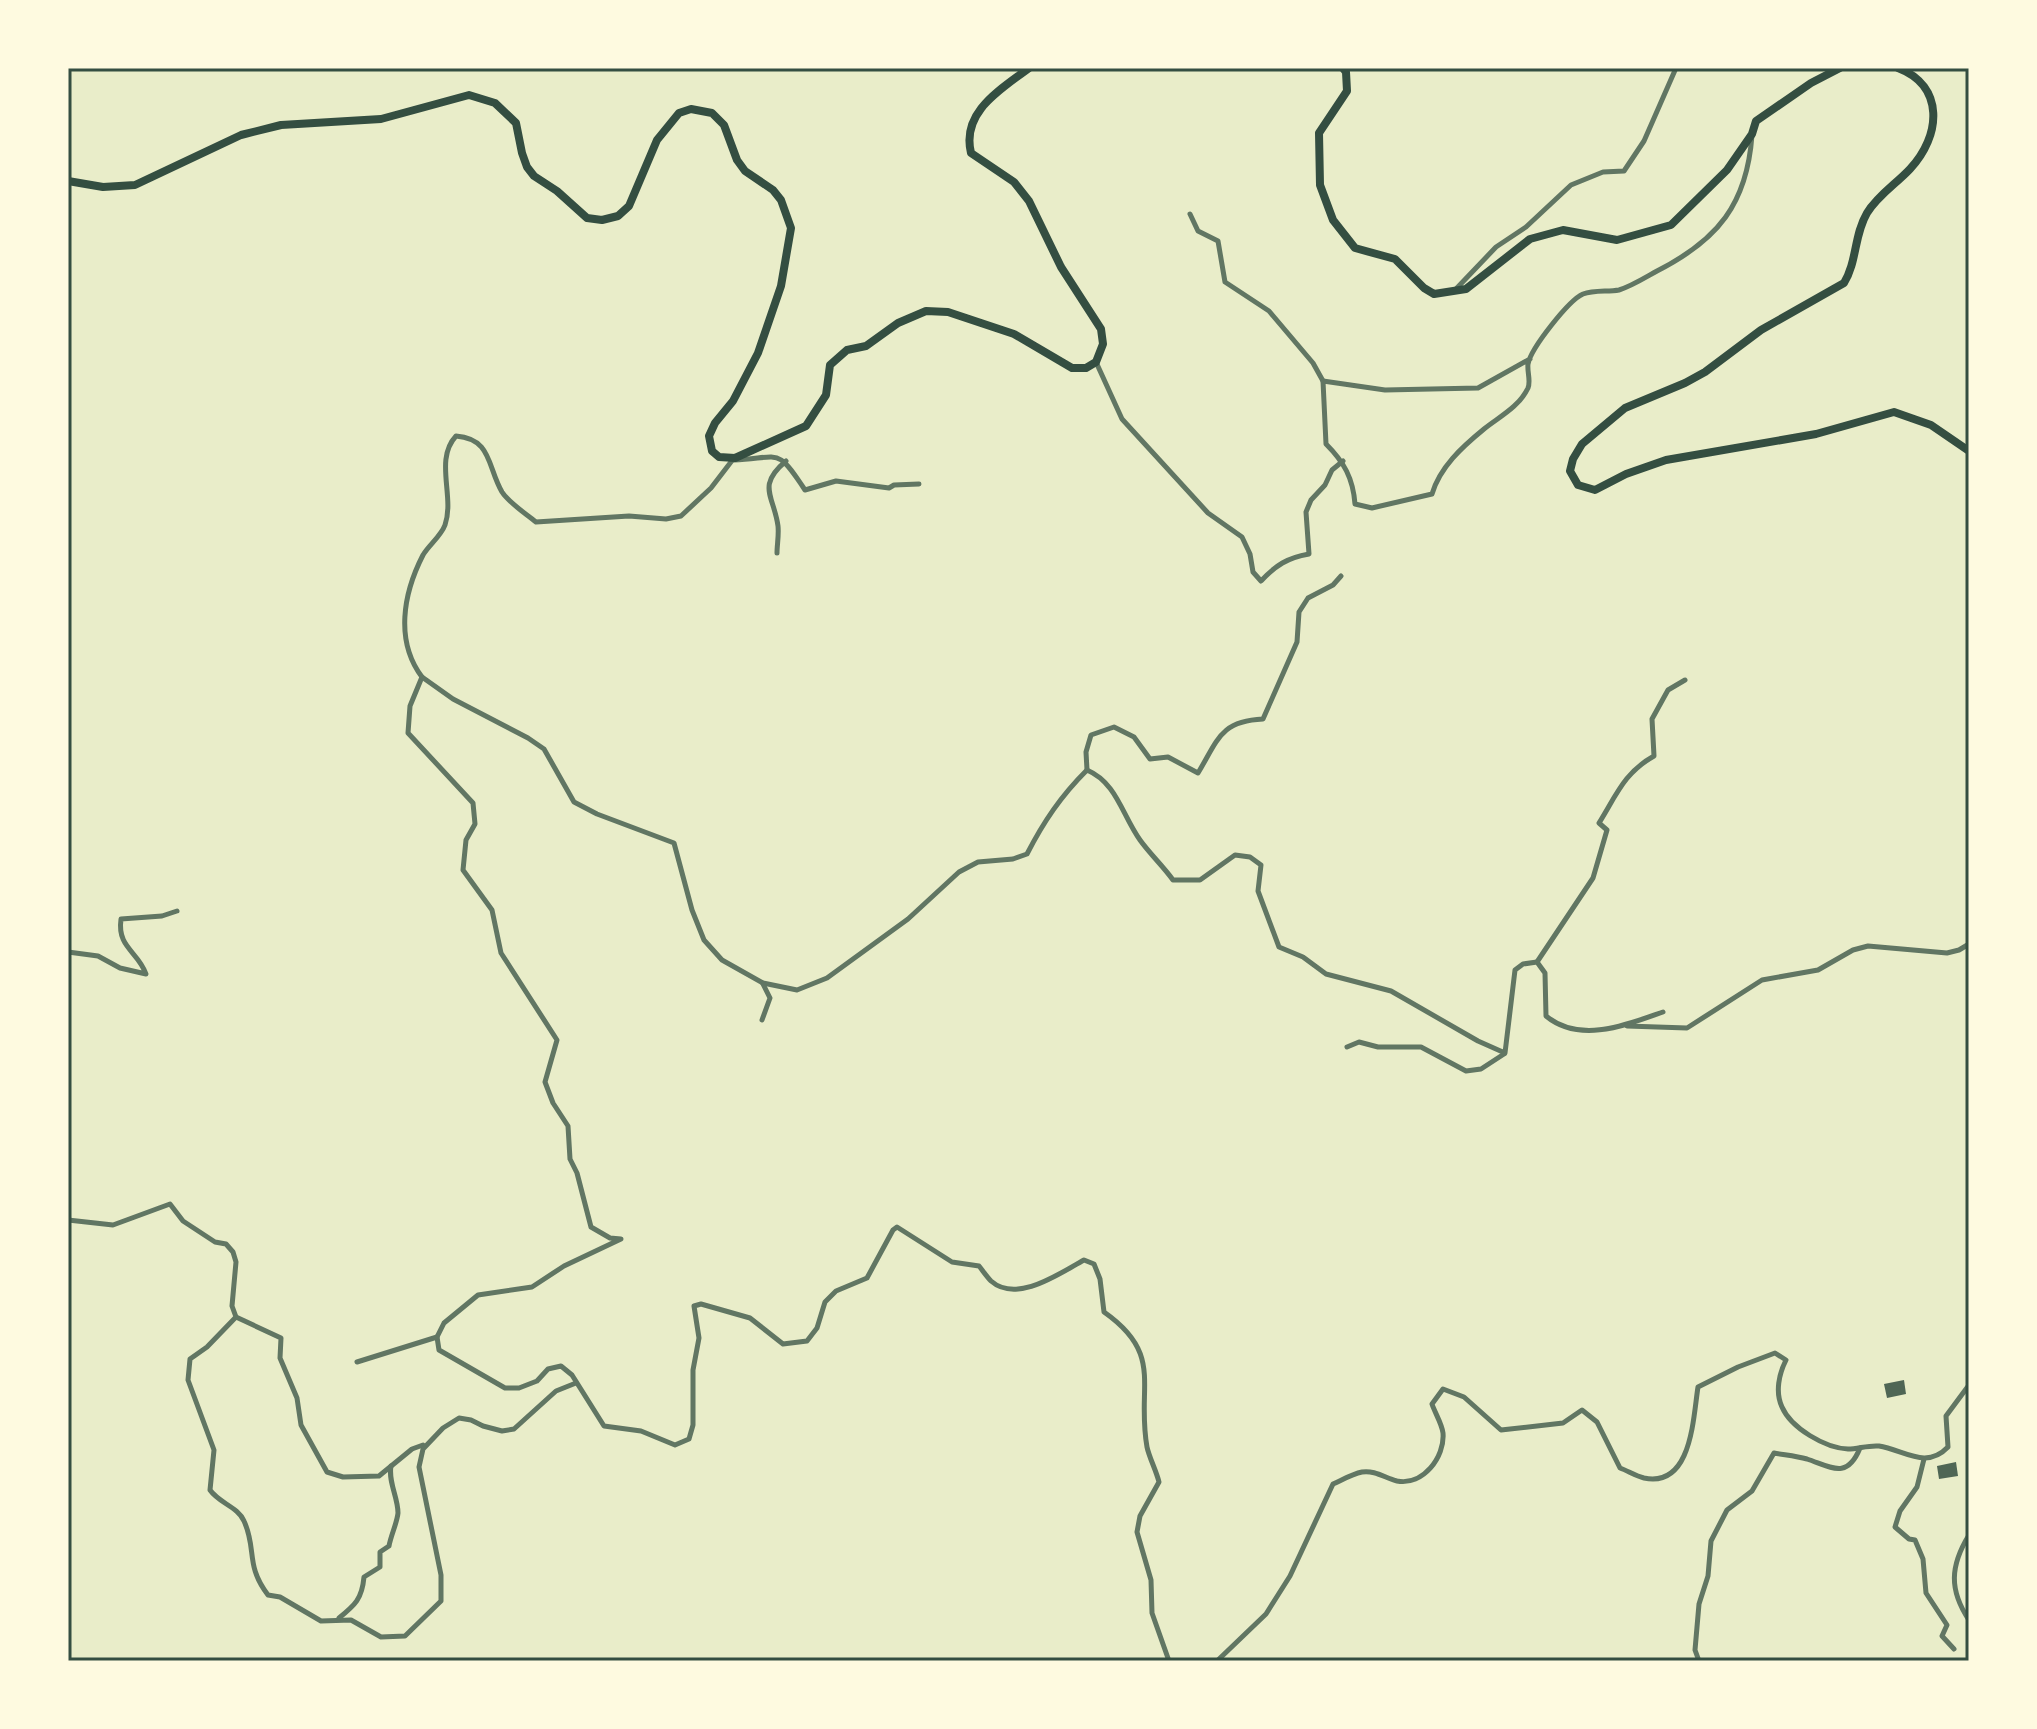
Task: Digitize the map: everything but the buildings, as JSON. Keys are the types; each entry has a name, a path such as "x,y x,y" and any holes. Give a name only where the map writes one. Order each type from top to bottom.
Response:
{"main road":[{"path":"68,181 103,187 135,185 241,135 281,125 381,119 469,95 495,103 516,123 527,167 534,176 557,191 587,218 602,220 618,216 629,206 657,140 679,113 691,109 712,113 724,125 737,160 745,171 773,190 781,200 791,228 781,286 758,353 733,401 715,423 709,436 712,451 719,457 734,459 806,426 826,395 830,365 847,350 866,346 898,323 926,311 948,312 1014,334 1072,368 1086,368 1096,362 1103,344 1101,329 1061,267 1029,201 1014,182 971,153 967,137 974,117 994,94 1029,68"},
{"path":"1343,68 1347,91 1319,133 1320,185 1333,220 1355,248 1395,259 1428,291 1438,294 1466,289 1530,239 1563,230 1617,240 1671,225 1727,170 1752,134 1756,121 1811,83 1840,68"},
{"path":"1898,68 1913,74 1928,89 1934,102 1930,131 1923,152 1866,215 1844,283 1761,330 1695,378 1625,408 1582,444 1570,471 1578,485 1595,490 1626,474 1666,460 1816,434 1894,412 1931,425 1969,451"}],"street":[{"path":"1455,291 1496,247 1526,227 1571,185 1603,172 1624,171 1644,141 1676,68"},
{"path":"1190,214 1198,231 1218,241 1225,282 1269,311 1313,363 1323,381 1326,444 1343,461 1354,485 1355,504 1372,508 1432,494 1437,478 1458,453 1513,408 1529,387 1530,359 1539,338 1582,294 1621,289 1685,257 1708,237 1732,211 1750,163 1752,134"},
{"path":"1323,381 1385,390 1478,388 1530,359"},
{"path":"1096,362 1122,419 1208,513 1242,537 1250,554 1253,572 1261,581 1283,562 1309,554 1306,512 1332,470 1343,461"},
{"path":"919,484 889,488 836,481 805,490 786,461 768,455 734,459 711,488 681,516 536,522 503,494 483,447 470,437 456,436 445,456 449,500 445,527 424,554 403,618 411,662 422,677 453,699 544,749 574,802 674,843 692,910 704,940 722,960 763,983 797,990 827,978 908,919 959,872 978,862 1013,859 1027,854 1043,822 1062,795 1087,770 1086,752 1091,735 1114,727 1134,737 1150,759 1168,757 1198,773 1221,734 1239,720 1263,719 1297,642 1299,612 1308,598 1333,585 1341,576"},
{"path":"777,553 778,527 767,491 774,471 786,461"},
{"path":"422,677 410,706 408,733 473,803 475,824 466,840 463,870 492,910 501,953 557,1040 545,1082 553,1103 568,1126 570,1159 577,1173 591,1227 610,1238 621,1239 564,1266 532,1287 478,1295 444,1323 437,1337 439,1350 505,1388 519,1388 537,1381 548,1369 561,1366 572,1375 604,1426 641,1431 675,1445 689,1439 693,1425 693,1370 699,1338 694,1306 701,1304 750,1318 783,1344 807,1341 817,1328 825,1302 836,1291 867,1278 897,1227 952,1262 979,1266 993,1283 1008,1288 1025,1288 1040,1283 1084,1260 1094,1264 1100,1279 1104,1312 1129,1335 1142,1353 1145,1364 1143,1402 1147,1446 1159,1482 1140,1516 1137,1532 1151,1580 1152,1613 1169,1661"},
{"path":"1347,1047 1359,1042 1378,1047 1421,1047 1466,1071 1481,1069 1505,1053 1515,970 1523,964 1537,962 1593,878 1607,830 1599,823 1618,788 1634,767 1654,756 1652,719 1668,690 1685,680"},
{"path":"1087,770 1100,776 1126,811 1140,840 1173,880 1200,880 1235,855 1250,857 1261,865 1258,891 1279,947 1303,957 1326,974 1391,991 1505,1053"},
{"path":"68,952 98,956 120,968 146,974 123,942 119,931 121,919 162,916 177,911"},
{"path":"1622,1025 1687,1028 1762,980 1818,970 1853,950 1868,946 1947,953 1969,944"},
{"path":"1537,962 1545,973 1546,1016 1572,1030 1600,1030 1663,1012"},
{"path":"762,1020 770,998 763,983"},
{"path":"68,1220 113,1225 170,1204 183,1221 215,1242 226,1244 236,1262 232,1306 236,1317 281,1338 280,1358 297,1398 301,1425 327,1472 343,1477 379,1476 412,1449 428,1443"},
{"path":"236,1317 207,1347 190,1359 188,1380 214,1450 210,1490 217,1500 244,1519 251,1564 258,1582 268,1595 280,1597 321,1621 351,1620 381,1637 405,1636 441,1601 441,1575 419,1467 423,1449 443,1428 459,1418 502,1431 514,1429 556,1391 576,1383"},
{"path":"357,1362 437,1337"},
{"path":"1217,1661 1266,1614 1290,1576 1333,1484 1363,1472 1386,1475 1399,1481 1419,1478 1432,1467 1443,1433 1432,1404 1443,1389 1464,1397 1501,1430 1563,1423 1582,1410 1597,1422 1620,1468 1645,1478 1662,1478 1673,1473 1689,1448 1698,1387 1775,1353 1786,1360 1778,1376 1780,1405 1788,1418 1812,1436 1833,1446 1849,1449 1879,1446 1924,1459 1935,1457 1948,1447 1946,1416 1969,1385"},
{"path":"1696,1661 1699,1604 1708,1576 1711,1541 1727,1510 1752,1491 1774,1453 1805,1458 1838,1470 1855,1460 1861,1447"},
{"path":"1924,1459 1917,1487 1900,1511 1895,1527 1909,1539 1915,1540 1923,1559 1926,1593 1947,1625 1942,1636 1954,1649"},
{"path":"339,1618 356,1605 362,1595 364,1577 380,1567 380,1552 389,1546 398,1516 389,1474 391,1465"},
{"path":"1969,1535 1953,1577 1956,1600 1969,1620"}]}
